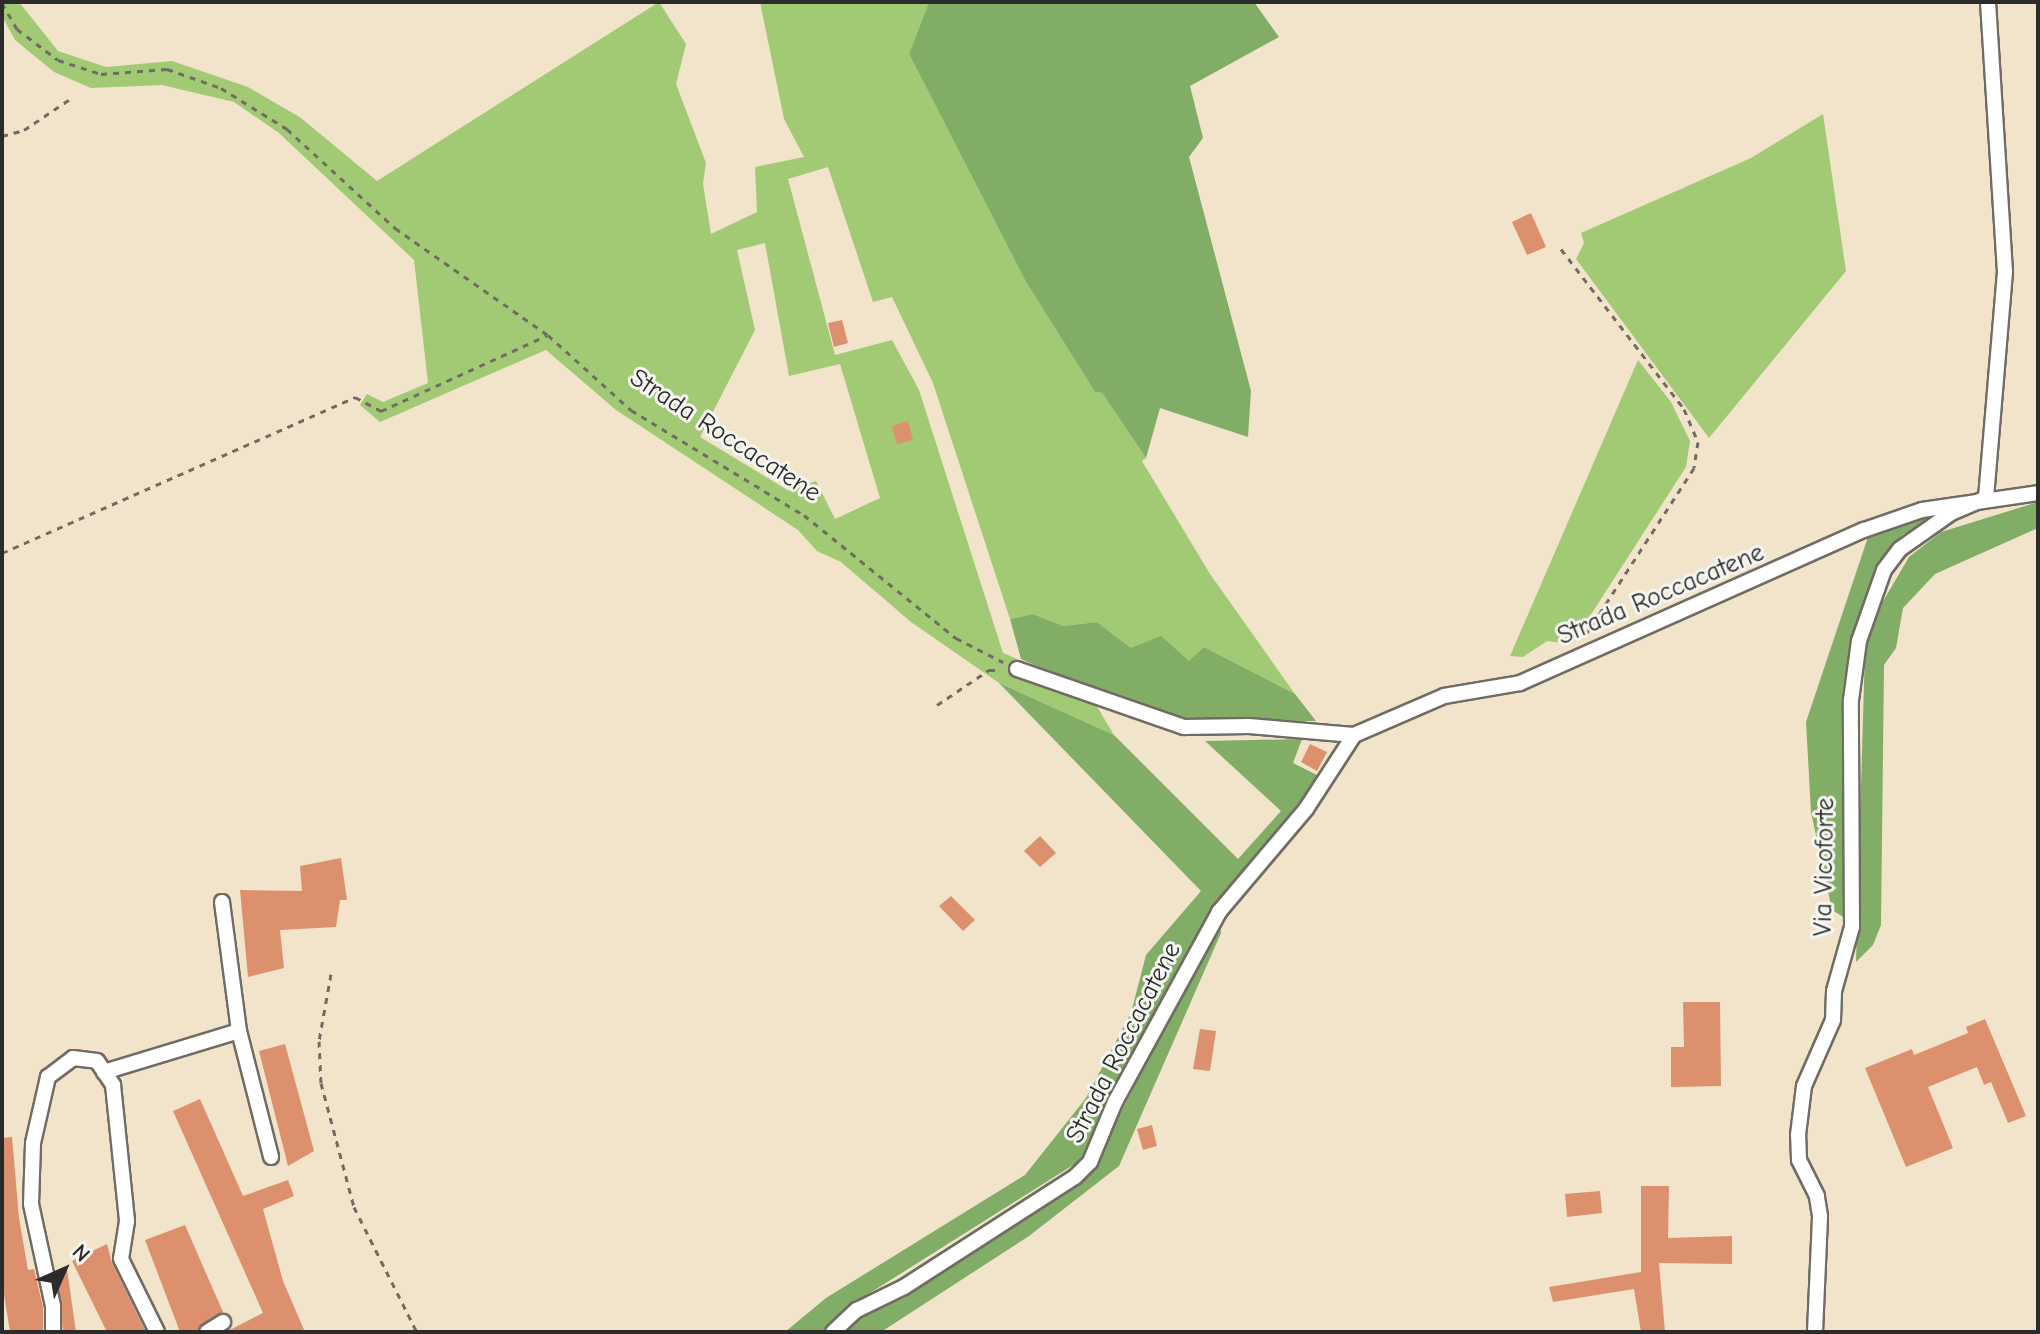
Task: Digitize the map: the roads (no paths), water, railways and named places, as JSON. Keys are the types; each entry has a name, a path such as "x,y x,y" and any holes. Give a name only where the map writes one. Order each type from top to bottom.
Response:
{"street":[{"path":"1986,498 2005,272 1988,2"},
{"name":"Strada Roccacatene","path":"1017,669 1184,727 1354,735 1444,696 1520,683 1864,530 1922,510 1986,498 2038,493"},
{"name":"Via Vicoforte","path":"1815,1332 1820,1216 1817,1196 1799,1160 1798,1135 1804,1086 1833,1020 1834,991 1852,927 1851,700 1859,641 1884,570 1900,549 1951,513 1986,498"},
{"name":"Strada Roccacatene","path":"833,1332 857,1310 904,1287 1075,1177 1090,1162 1115,1102 1219,912 1306,809 1354,735"},
{"path":"222,902 239,1031 271,1157"},
{"path":"104,1072 239,1031"},
{"path":"53,1332 53,1306 31,1204 33,1143 48,1077 73,1058 97,1061 113,1085 127,1221 121,1259 157,1332"},
{"path":"207,1332 223,1322"}]}
